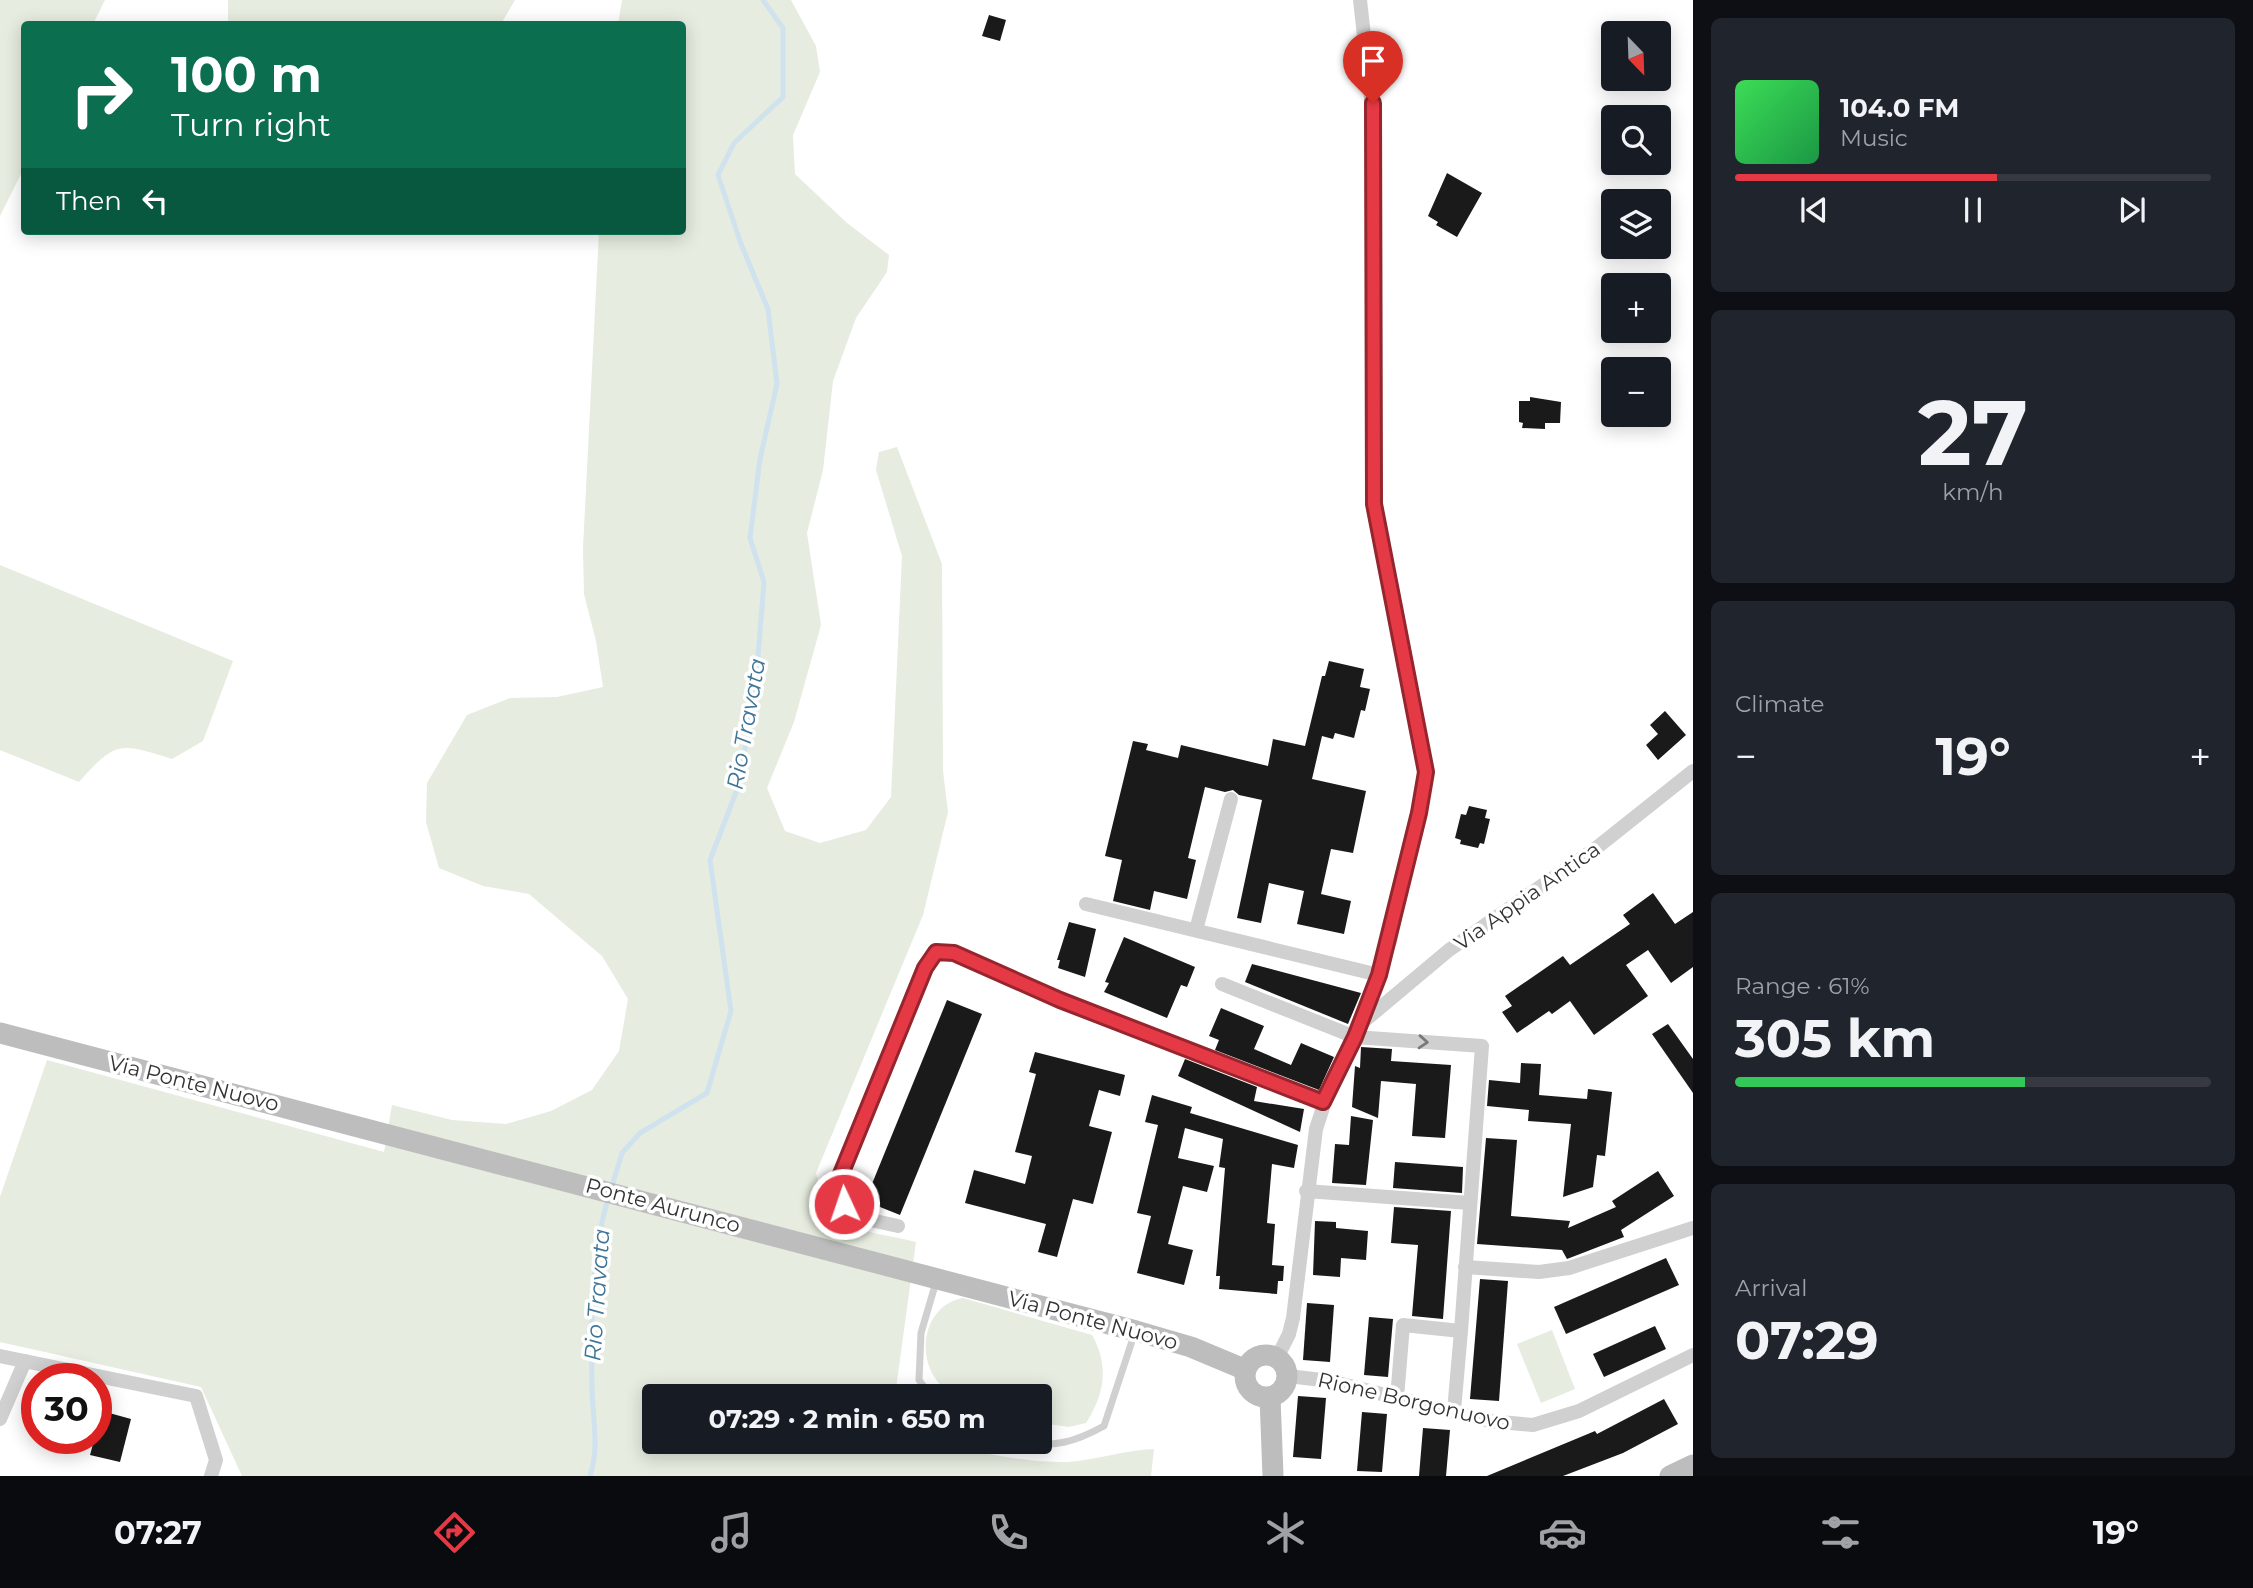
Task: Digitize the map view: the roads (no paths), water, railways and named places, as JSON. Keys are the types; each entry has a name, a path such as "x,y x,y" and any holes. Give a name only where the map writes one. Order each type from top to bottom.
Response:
{"street":[{"path":"1270,1397 1285,1387 1282,1367 1293,1318 1306,1191 1316,1129 1323,1102 1362,1023 1379,975 1419,813 1426,772 1374,504 1374,125 1360,0"},
{"name":"Via Appia Antica","path":"1362,1023 1449,950 1595,849 1693,771"},
{"path":"1196,930 1231,799"},
{"path":"1086,904 1379,975"},
{"path":"898,1226 866,1219 844,1204 839,1179 925,968 936,952 954,953 1060,1000 1323,1102"},
{"path":"1222,984 1355,1037 1482,1046 1454,1412"},
{"name":"Via Ponte Nuovo","path":"0,1033 388,1133"},
{"name":"Ponte Aurunco","path":"388,1133 937,1278"},
{"path":"1306,1191 1470,1203"},
{"path":"1465,1266 1539,1272 1569,1268 1693,1228"},
{"name":"Via Ponte Nuovo","path":"937,1278 1191,1347 1246,1370"},
{"path":"1397,1398 1403,1325 1461,1331"},
{"name":"Rione Borgonuovo","path":"1282,1367 1489,1421 1533,1425 1597,1403 1693,1355"},
{"path":"0,1356 197,1396 216,1460 211,1476"},
{"path":"1270,1397 1251,1390 1247,1384 1246,1370 1258,1356 1282,1367"},
{"path":"0,1419 25,1361"},
{"path":"1270,1397 1273,1476"},
{"path":"1670,1476 1693,1465"}],"lane":[{"path":"922,1384 919,1380 921,1333 937,1278"},
{"path":"1052,1446 1076,1442 1104,1426 1136,1331"}],"waterway":[{"name":"Rio Travata","path":"611,1189 622,1153 640,1133 707,1093 731,1011 710,860 738,787 755,694 764,582 750,538 760,459 777,384 768,309 741,244 718,175 734,143 783,97 783,28 763,0"},
{"name":"Rio Travata","path":"590,1476 595,1454 592,1397 593,1291 598,1243 608,1199"}]}
